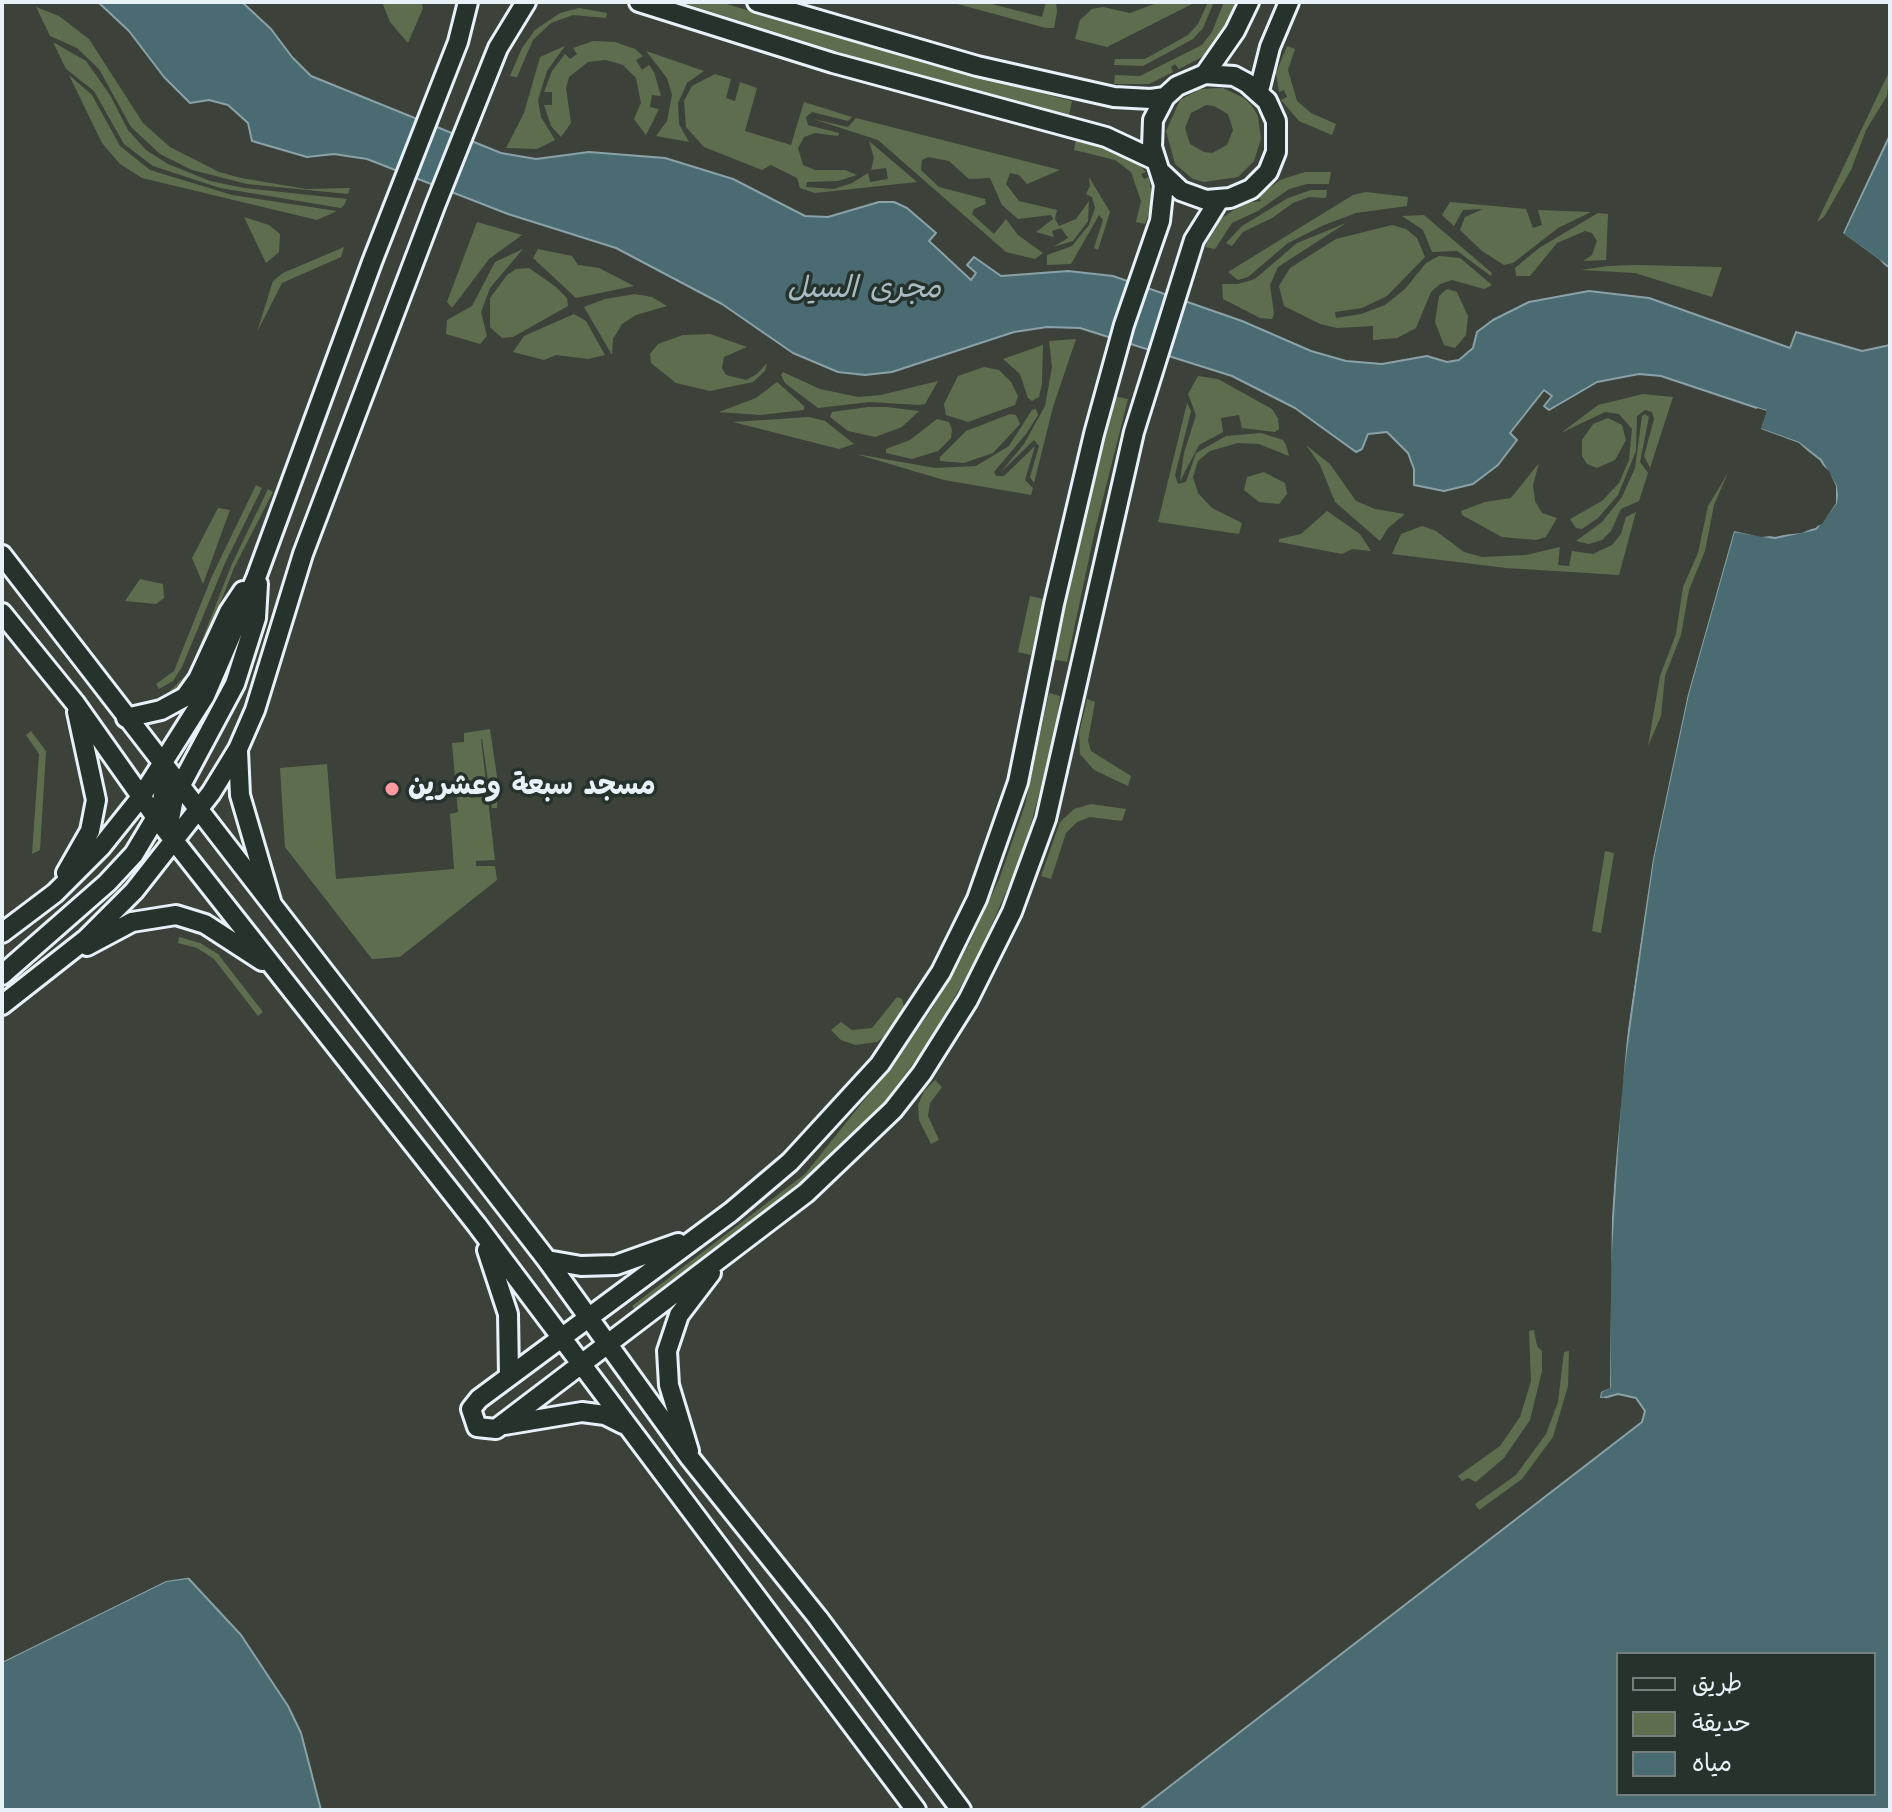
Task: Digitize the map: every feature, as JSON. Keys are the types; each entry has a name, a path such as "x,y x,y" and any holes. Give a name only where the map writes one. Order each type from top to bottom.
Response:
{"street":[{"path":"2,933 55,893 101,847 141,797 205,696 256,578 397,196 458,42 468,2"},
{"path":"2,1005 60,961 119,907 197,812 238,749 255,710 303,554 435,206 498,48 526,2"},
{"path":"639,2 833,63 1106,137 1159,166 1181,191 1219,200 1251,189 1273,162 1278,142 1276,121 1259,91 1234,76 1205,74 1177,86 1165,97 1151,133 1159,166 1160,221 1141,272 1109,380 1066,548 1018,782 993,861 960,936 912,1019 863,1085 790,1162 699,1235 479,1399 471,1409 477,1427 490,1431 501,1425 806,1193 893,1110 951,1028 999,942 1036,851 1056,783 1126,464 1199,229 1219,200"},
{"path":"757,2 977,66 1114,97 1165,97"},
{"path":"1205,74 1231,39 1249,2"},
{"path":"1259,91 1270,47 1289,2"},
{"path":"2,555 197,812 547,1260 690,1458 818,1618 961,1810"},
{"path":"126,718 161,710 185,697 198,679 236,599 256,578"},
{"path":"174,841 170,819 179,787 225,706 243,663 259,605 256,578"},
{"path":"2,613 75,703 174,841 477,1225 916,1810"},
{"path":"55,893 90,831 96,800 75,703"},
{"path":"238,749 240,795 274,911"},
{"path":"2,975 121,869 157,819 163,798 162,765"},
{"path":"60,961 132,922 176,915 205,924 276,971"},
{"path":"477,1225 504,1295 509,1335 509,1375"},
{"path":"547,1260 581,1266 616,1265 699,1235"},
{"path":"690,1458 669,1385 667,1351 679,1315 723,1256"},
{"path":"501,1425 582,1412 605,1415 625,1425"}],"green space":[{"path":"382,2 421,2 423,8 408,43 390,22"},
{"path":"680,2 720,2 931,65 1072,101 1069,115 858,58"},
{"path":"950,2 984,2 1042,17 1046,2 1056,2 1057,12 1054,28 1046,28"},
{"path":"1160,2 1196,2 1107,47 1075,39 1080,20 1092,9 1103,7 1130,13"},
{"path":"1208,2 1214,2 1203,28 1193,39 1143,66 1114,65 1115,59 1145,59 1188,35 1198,24"},
{"path":"1224,2 1236,2 1222,37 1206,55 1179,69 1175,64 1171,67 1173,72 1149,84 1114,84 1115,75 1140,76 1202,45 1212,32"},
{"path":"36,7 59,16 89,39 143,123 170,147 219,172 241,178 306,189 350,188 348,194 247,184 192,170 160,154 131,127 99,69 77,48 50,36"},
{"path":"579,8 607,13 606,18 573,15 551,23 533,40 517,77 510,76 522,48 535,30 560,13"},
{"path":"593,41 615,42 635,49 643,56 636,60 642,70 649,65 654,72 661,96 652,95 650,107 659,109 646,135 634,119 641,103 636,78 623,65 606,60 588,62 569,77 566,88 571,123 561,137 551,126 544,105 552,105 552,92 544,92 552,71 565,54 570,59 577,54 573,48"},
{"path":"53,42 86,61 110,95 128,130 146,150 168,164 210,181 244,188 347,199 344,205 341,208 220,188 153,166 124,144 94,91 66,69"},
{"path":"565,46 547,71 538,100 541,117 555,140 537,149 506,148 524,113 540,57"},
{"path":"1287,46 1295,49 1288,70 1297,101 1311,113 1336,124 1332,135 1299,121 1281,100 1287,97 1284,90 1279,92 1276,73"},
{"path":"646,51 704,71 687,83 678,103 679,124 689,142 656,136 667,121 672,95 667,78"},
{"path":"1890,70 1887,96 1866,130 1851,170 1824,217 1817,222"},
{"path":"715,74 731,79 726,98 735,101 740,82 757,88 745,131 791,145 804,102 852,117 848,121 812,112 806,117 808,125 839,133 838,136 815,133 804,137 798,148 803,165 815,170 845,170 857,175 838,181 807,182 806,187 834,189 868,173 870,182 888,179 886,168 871,170 874,158 869,141 917,182 815,193 800,188 797,178 771,165 762,170 704,147 686,127 684,101 692,86"},
{"path":"69,75 92,95 120,146 150,170 232,195 337,211 317,220 142,178 120,164 102,143"},
{"path":"1223,88 1244,98 1258,116 1261,139 1254,161 1238,177 1204,182 1193,179 1175,164 1166,131 1180,100 1200,89","holes":["1206,105 1228,114 1233,130 1227,145 1212,153 1204,152 1190,144 1185,128 1191,113"]},
{"path":"856,118 1060,170 1027,184 1019,175 1010,173 1006,184 1019,201 1057,210 1055,219 1059,226 1076,219 1089,201 1088,221 1073,241 1053,247 1068,238 1061,228 1052,231 1054,237 1036,232 1053,219 1051,215 1018,219 1002,205 990,178 969,179 949,161 928,157 922,160 921,170 939,187 985,199 986,204 974,209 972,214 994,234 1006,219 1018,235 1043,253 1035,259 1006,252 878,140 813,119 848,127"},
{"path":"1076,139 1111,147 1134,159 1146,172 1141,174 1144,179 1149,177 1153,203 1145,224 1136,222 1141,201 1131,172 1115,160 1074,150"},
{"path":"1305,172 1331,172 1329,184 1307,184 1289,189 1258,211 1232,223 1215,249 1205,247 1217,221 1245,203 1261,201 1259,196 1280,180"},
{"path":"1089,177 1110,212 1098,250 1094,248 1103,220 1099,215 1071,264 1047,265 1047,255 1072,246 1089,225 1095,208 1092,197 1086,194 1090,186"},
{"path":"1311,190 1327,190 1326,198 1309,197 1293,203 1272,218 1243,232 1232,246 1226,243 1242,226 1288,198"},
{"path":"1366,192 1408,197 1407,206 1356,213 1324,225 1288,243 1248,277 1238,280 1228,272 1353,195"},
{"path":"1450,202 1526,209 1533,228 1542,225 1538,210 1591,212 1558,228 1513,263 1504,265 1482,251 1460,230 1465,217 1483,209 1463,210 1454,226 1442,215"},
{"path":"1598,213 1608,214 1606,260 1583,261 1592,255 1597,241 1592,233 1585,231 1557,243 1530,276 1516,276 1515,268 1539,248"},
{"path":"1424,215 1492,273 1491,276 1457,251 1432,252 1423,230 1402,216"},
{"path":"244,217 269,225 280,234 279,252 266,263"},
{"path":"477,222 522,235 489,259 452,308 447,302"},
{"path":"1346,223 1278,267 1270,285 1272,319 1260,318 1223,299 1222,284 1255,279 1297,243"},
{"path":"1392,225 1406,229 1417,238 1425,257 1387,296 1362,308 1335,312 1336,318 1361,314 1385,305 1405,289 1426,263 1439,256 1460,258 1492,285 1484,289 1452,280 1440,284 1431,292 1416,328 1397,338 1373,340 1373,326 1337,328 1320,324 1284,306 1279,286 1290,268 1336,239"},
{"path":"344,247 341,257 282,283 257,332 273,281 283,273"},
{"path":"523,249 490,288 481,312 487,336 480,344 446,334 447,320 472,306 495,262"},
{"path":"538,249 572,256 578,265 599,268 634,286 576,298 533,258"},
{"path":"1608,266 1722,267 1712,297 1635,273 1581,270"},
{"path":"529,268 556,287 567,298 568,306 513,337 502,338 490,327 490,298 507,275 516,269"},
{"path":"1447,289 1457,292 1468,316 1466,335 1455,348 1444,345 1435,322 1439,296"},
{"path":"635,294 652,297 667,306 636,315 622,324 613,339 612,355 584,307 605,299"},
{"path":"574,314 586,321 605,355 588,359 556,355 544,360 513,352 524,336"},
{"path":"710,334 747,347 724,357 722,368 726,375 746,380 767,363 765,371 753,382 710,391 676,383 651,363 650,354 658,344 683,335"},
{"path":"1076,339 1053,407 1034,483 1030,477 1039,446 1034,440 1000,473 1024,444 1045,406 1052,367 1049,341"},
{"path":"1043,345 1042,384 1039,397 1032,401 1028,398 1020,374 1003,359"},
{"path":"984,367 999,370 1011,382 1018,396 1015,405 968,422 946,415 944,404 958,376"},
{"path":"783,372 820,389 858,397 881,395 938,381 925,404 870,402 818,408 785,383 781,375"},
{"path":"1198,376 1218,379 1272,409 1278,418 1279,429 1275,432 1242,428 1239,415 1221,418 1223,432 1199,445 1180,481 1184,453 1196,415 1188,394"},
{"path":"777,382 804,406 804,410 760,415 719,412 756,398"},
{"path":"1643,394 1673,397 1650,468 1644,456 1654,419 1652,412 1645,410 1637,416 1636,451 1618,495 1598,518 1582,529 1576,528 1570,519 1602,501 1619,483 1629,460 1632,429 1619,414 1605,412 1561,433 1598,405"},
{"path":"1113,396 1128,399 1095,530 1067,662 1052,659"},
{"path":"1187,403 1191,411 1175,475 1178,484 1186,482 1196,453 1226,436 1261,433 1283,440 1286,445 1289,456 1259,444 1238,443 1210,451 1198,461 1193,477 1198,493 1212,508 1242,523 1239,534 1158,522"},
{"path":"868,407 919,411 902,427 875,437 848,431 830,417 832,412"},
{"path":"1036,409 1038,415 1026,434 994,472 996,476 1004,476 1035,446 1025,480 1033,488 1031,495 944,480 856,454 935,468 976,466 1009,446 1032,410"},
{"path":"1010,414 1016,415 1020,424 993,453 964,463 940,461 940,457 966,431"},
{"path":"1645,414 1649,417 1640,462 1648,473 1639,501 1621,509 1611,531 1602,540 1589,544 1576,541 1602,522 1622,497 1635,468 1642,416"},
{"path":"809,417 825,421 854,444 839,449 733,422"},
{"path":"1608,418 1622,425 1626,440 1615,460 1597,468 1587,464 1582,456 1582,440 1593,424"},
{"path":"937,419 949,422 952,430 951,438 938,451 912,459 886,453 886,449 910,440"},
{"path":"1306,445 1330,464 1356,501 1375,509 1405,514 1388,528 1380,541 1335,502 1320,465"},
{"path":"1539,463 1533,485 1535,501 1542,513 1557,518 1546,537 1536,540 1502,537 1462,515 1461,511 1485,502 1511,498"},
{"path":"1264,472 1285,483 1287,494 1279,504 1259,502 1244,490 1247,477"},
{"path":"1728,473 1714,505 1705,551 1689,590 1681,635 1665,676 1661,716 1648,746 1660,676 1676,634 1683,587 1698,553 1708,506"},
{"path":"256,485 262,488 225,563 182,667 173,681 159,689 156,684 174,671 212,576"},
{"path":"268,489 273,492 234,568 193,672 176,693 160,701 190,671 231,566"},
{"path":"218,508 230,510 203,584 192,558"},
{"path":"1327,511 1360,534 1371,551 1352,549 1342,554 1279,542 1279,539 1301,534"},
{"path":"1636,512 1619,575 1506,568 1392,554 1401,534 1422,526 1436,531 1464,552 1482,557 1526,555 1560,547 1558,565 1569,566 1572,551 1593,554 1612,545 1621,534 1626,517"},
{"path":"140,579 163,584 164,598 156,604 125,601"},
{"path":"1030,596 1043,599 1031,655 1018,652"},
{"path":"1049,693 1060,696 1055,735 1024,850 977,959 924,1049 885,1101 817,1171 634,1309 632,1306 805,1174 930,1012 968,946 1000,877 1025,805"},
{"path":"1087,699 1095,702 1088,741 1091,751 1131,776 1128,786 1094,770 1080,754 1079,734"},
{"path":"490,729 498,784 497,808 492,808 481,739 495,860 476,861 476,866 495,866 497,880 400,957 372,959 285,847 280,768 327,764 336,879 454,869 450,814 458,812 452,743 464,742 464,733"},
{"path":"31,731 46,751 40,850 32,854 39,754 26,735"},
{"path":"1091,804 1126,809 1122,821 1090,817 1077,822 1066,833 1051,879 1041,876 1060,822 1074,809"},
{"path":"1605,851 1614,853 1601,933 1592,931"},
{"path":"179,937 200,943 218,954 263,1012 258,1016 214,959 197,948 178,943"},
{"path":"897,997 902,999 905,1011 888,1034 877,1042 855,1045 841,1040 831,1030 841,1022 852,1030 872,1028"},
{"path":"935,1080 942,1087 930,1103 928,1116 939,1140 931,1144 919,1120 918,1105 924,1091"},
{"path":"1534,1330 1537,1346 1542,1351 1542,1371 1530,1420 1504,1458 1476,1482 1468,1478 1462,1481 1458,1476 1500,1446 1520,1417 1531,1381 1529,1331"},
{"path":"1569,1351 1568,1386 1553,1437 1522,1479 1479,1510 1475,1504 1516,1475 1546,1434 1558,1402 1564,1352"}],"water":[{"name":"مجرى السيل","path":"98,2 242,2 271,29 311,76 501,153 536,159 589,152 665,158 733,179 805,216 828,217 879,202 894,202 907,208 936,233 929,241 971,280 976,273 967,265 974,257 1001,276 1068,271 1113,276 1242,321 1311,351 1346,361 1382,364 1427,356 1447,362 1459,360 1473,348 1477,332 1493,320 1529,302 1589,291 1649,298 1790,348 1796,332 1862,351 1890,345 1890,1810 1139,1810 1642,1422 1645,1411 1636,1398 1618,1394 1600,1399 1601,1392 1610,1387 1610,1267 1621,1087 1653,859 1688,694 1734,531 1775,538 1816,529 1836,503 1837,495 1836,486 1821,460 1799,443 1760,429 1766,411 1661,376 1639,374 1597,382 1549,410 1544,406 1552,396 1544,390 1510,433 1517,440 1498,465 1473,484 1444,491 1414,485 1414,469 1408,453 1387,432 1368,434 1362,449 1356,452 1295,408 1232,376 1080,328 1047,327 1014,332 892,372 865,375 838,372 793,353 722,304 616,248 508,214 367,159 334,154 307,157 252,141 248,123 228,105 209,100 190,103 164,77 129,31"},
{"path":"1890,135 1890,268 1843,234"},
{"path":"188,1578 241,1635 288,1706 301,1733 321,1810 2,1810 2,1662 166,1581"}],"pier":[{"path":"1890,131 1843,233 1880,260 1890,272 1839,233"},
{"path":"1757,408 1767,411 1761,429 1799,443 1829,471 1836,486 1836,503 1822,524 1802,533 1761,537 1734,531 1688,694 1653,859 1628,1027 1612,1207 1610,1388 1601,1392 1600,1398 1606,1398 1606,1402 1600,1403 1597,1390 1606,1385 1608,1206 1624,1026 1649,859 1684,693 1731,529 1774,534 1801,530 1820,521 1832,502 1830,480 1818,463 1797,447 1757,432 1761,414 1756,412"},
{"path":"188,1574 193,1577 166,1581 2,1662 2,1657 164,1577"}],"place":[{"name":"مسجد سبعة وعشرين","path":"392,789"}]}
